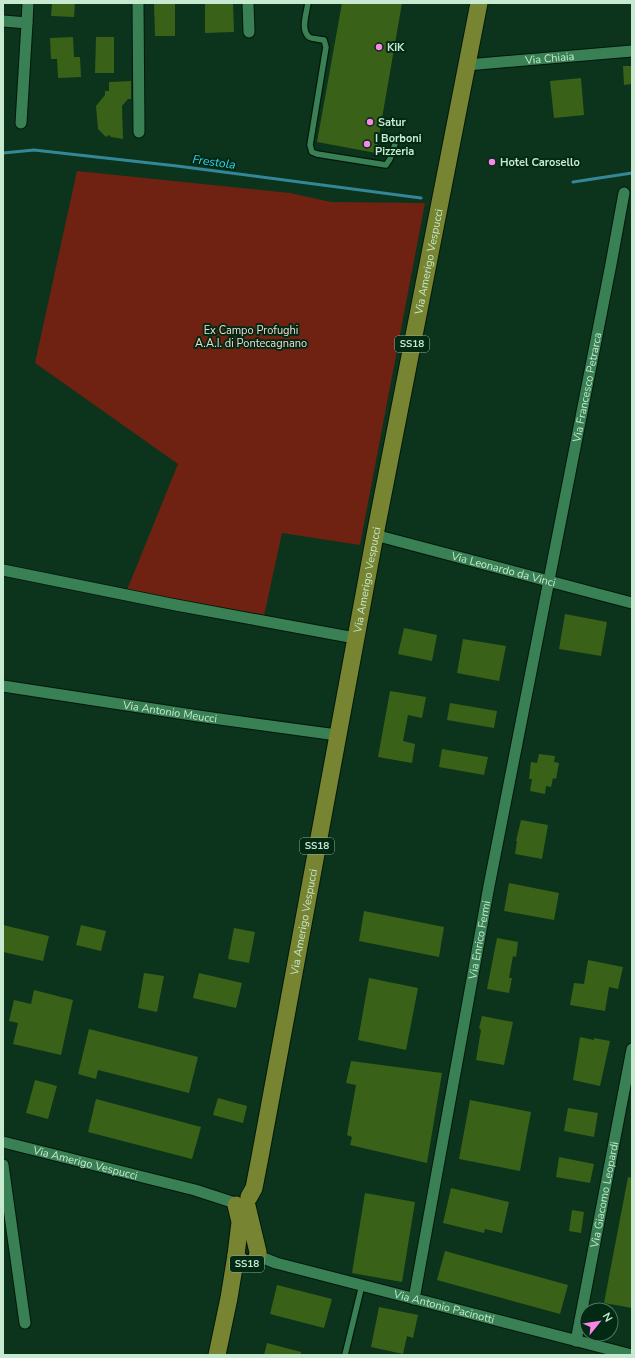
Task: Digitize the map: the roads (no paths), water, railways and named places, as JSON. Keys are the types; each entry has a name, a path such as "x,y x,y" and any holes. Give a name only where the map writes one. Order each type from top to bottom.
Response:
{"main road":[{"name":"Via Amerigo Vespucci","path":"240,1200 254,1188 374,535 479,3"},
{"name":"SS18","path":"217,1355 229,1298 247,1258 240,1222 240,1200"}],"street":[{"path":"21,123 28,3"},
{"path":"138,3 139,132"},
{"path":"248,3 249,32"},
{"path":"3,21 27,23"},
{"name":"Via Chiaia","path":"467,65 632,51"},
{"name":"Via Francesco Petrarca","path":"548,581 624,193"},
{"name":"Via Leonardo da Vinci","path":"374,535 632,603"},
{"path":"3,570 356,638"},
{"name":"Via Enrico Fermi","path":"414,1298 489,886 548,581"},
{"name":"Via Antonio Meucci","path":"3,686 205,717 338,735"},
{"name":"Via Giacomo Leopardi","path":"576,1340 632,1049"},
{"name":"Via Amerigo Vespucci","path":"3,1142 214,1196 240,1200"},
{"path":"3,1164 25,1323"},
{"name":"Via Antonio Pacinotti","path":"247,1258 276,1263 632,1355"}],"lane":[{"path":"308,3 304,27 305,32 310,37 324,40 326,47 310,145 312,152 386,165 390,159 395,144"},
{"path":"345,1355 362,1285"}],"waterway":[{"name":"Frestola","path":"3,153 34,150 177,166 421,198"},
{"name":"Frestola","path":"573,182 632,173"}],"place":[{"name":"KiK","path":"379,47"},
{"name":"Satur","path":"370,122"},
{"name":"I Borboni Pizzeria","path":"367,144"},
{"name":"Hotel Carosello","path":"492,162"}],"park label":[{"name":"Ex Campo Profughi A.A.I. di Pontecagnano","path":"251,336"}]}
